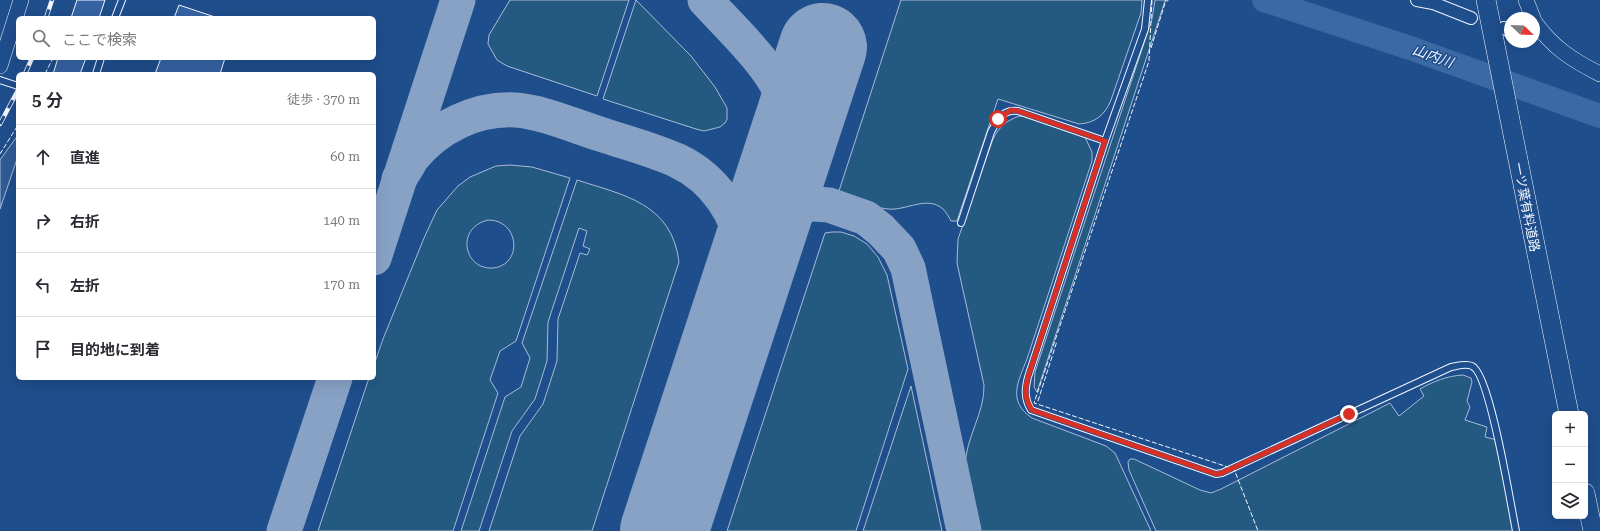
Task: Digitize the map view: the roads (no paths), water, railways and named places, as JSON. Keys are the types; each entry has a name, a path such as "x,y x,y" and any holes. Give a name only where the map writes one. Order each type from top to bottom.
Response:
{"main road":[{"name":"一ツ葉有料道路","path":"1486,0 1503,34 1510,124 1568,411"},
{"path":"1588,507 1593,531"}],"street":[{"path":"0,66 21,0"},
{"path":"1417,0 1433,3 1471,18"},
{"path":"1526,0 1530,12"},
{"path":"1540,37 1574,61 1600,74"}],"lane":[{"path":"116,16 122,0"},
{"path":"1148,0 1145,29 1105,141 1028,377 1025,389 1026,402 1032,410 1216,474 1222,473 1450,367 1463,365 1472,366 1477,370 1482,379 1494,420 1516,531"},
{"path":"97,72 100,60"},
{"path":"0,80 16,85"},
{"path":"961,223 992,132 998,119 1004,113 1011,110 1018,111 1105,141"}],"waterway":[{"name":"山内川","path":"1264,0 1413,49 1600,116"}],"railway":[{"path":"47,16 52,0"},
{"path":"26,72 31,60"},
{"path":"0,124 16,94"}]}
